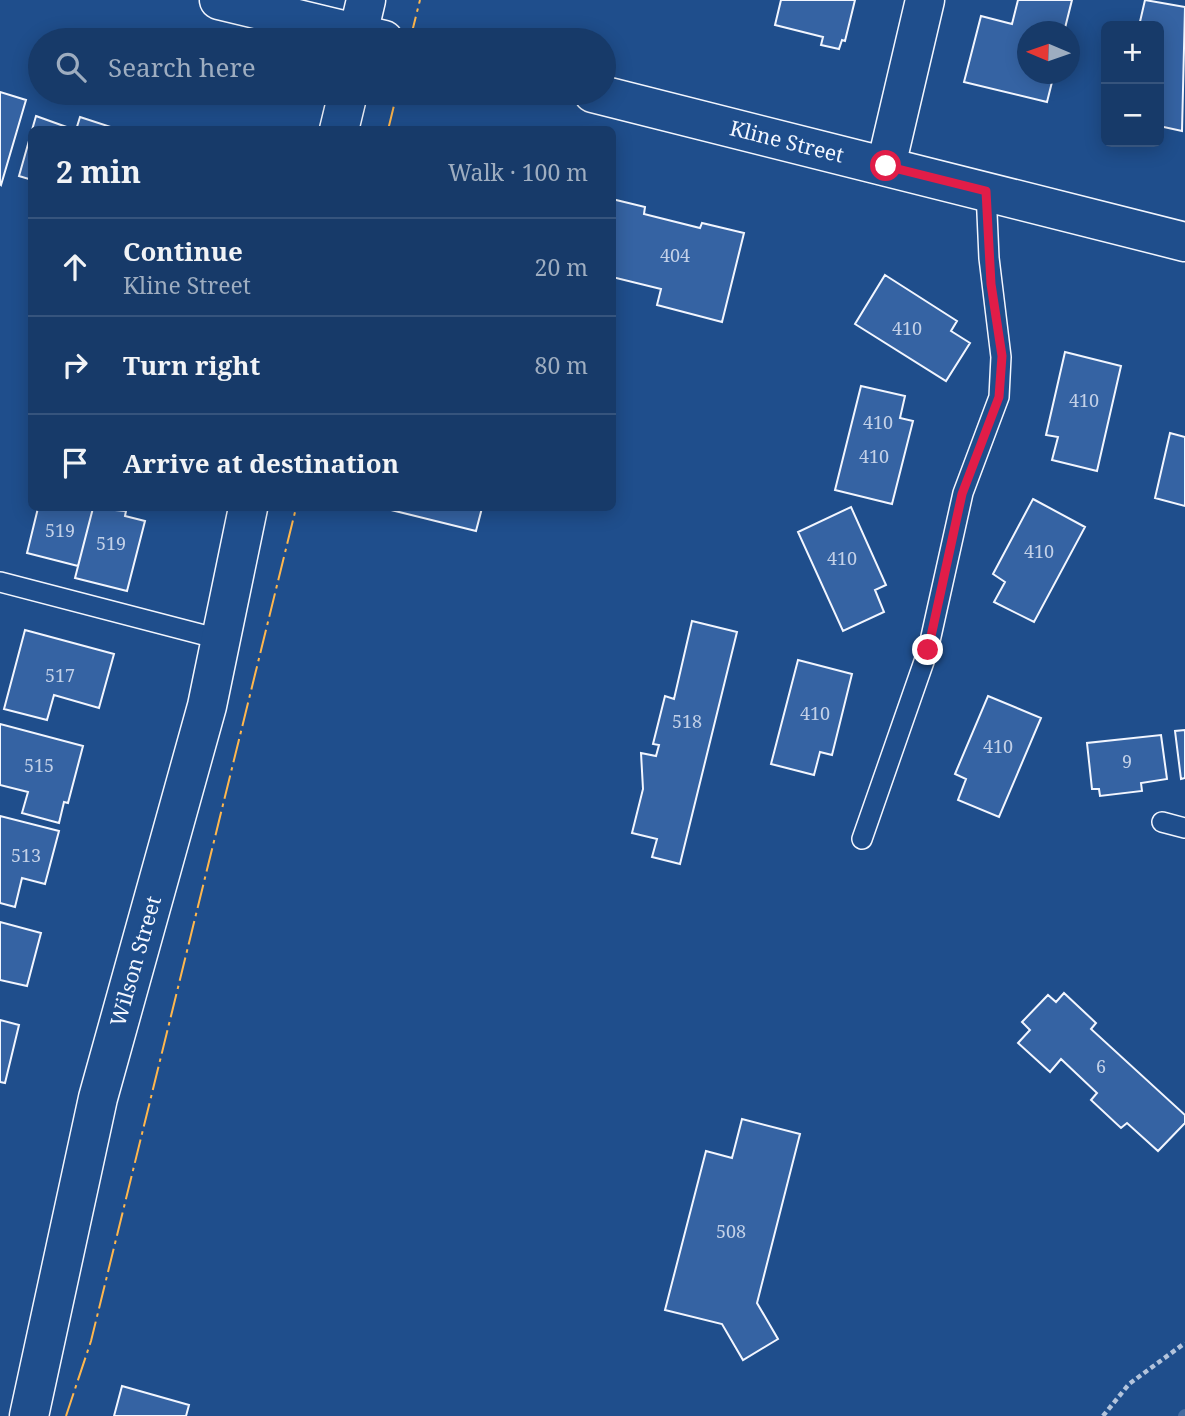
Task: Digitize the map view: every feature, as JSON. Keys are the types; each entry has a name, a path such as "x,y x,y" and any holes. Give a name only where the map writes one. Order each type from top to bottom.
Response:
{"street":[{"path":"219,0 356,28"},
{"path":"886,166 925,0"},
{"name":"Kline Street","path":"616,99 1185,242"},
{"path":"340,126 345,105"},
{"name":"Wilson Street","path":"29,1416 98,1098 194,760 223,640 247,511"}],"lane":[{"path":"862,839 928,650 962,494 999,397 1002,356 991,284 986,191"},
{"path":"0,582 223,640"},
{"path":"1162,822 1185,828"}],"path":[{"path":"1103,1416 1129,1384 1185,1342"}],"building":[{"path":"781,0 855,0 845,41 842,40 839,49 821,45 823,37 775,25"},
{"path":"1018,0 1072,0 1067,21 1017,21 1017,84 1052,84 1047,102 964,82 981,16 1012,24"},
{"path":"1145,0 1185,7 1182,131 1164,127 1164,21 1140,21"},
{"path":"0,92 26,100 1,185 0,184"},
{"path":"36,116 64,126 33,126"},
{"path":"80,117 108,126 77,126"},
{"path":"28,144 28,179 19,176"},
{"path":"616,200 645,207 644,214 700,228 702,223 744,233 722,322 657,305 661,289 616,278"},
{"path":"885,275 957,321 951,331 970,343 946,381 855,324"},
{"path":"1065,352 1121,366 1097,471 1052,460 1058,437 1046,435"},
{"path":"861,386 905,396 900,418 913,421 892,504 835,490"},
{"path":"1170,433 1185,437 1185,506 1155,498"},
{"path":"1033,499 1085,527 1034,622 994,602 1005,582 993,574"},
{"path":"851,507 886,585 875,590 884,612 843,631 798,532"},
{"path":"37,511 92,511 78,566 27,553"},
{"path":"92,511 126,511 125,516 145,521 127,591 75,578"},
{"path":"395,511 481,511 476,531"},
{"path":"692,621 737,632 680,864 652,857 657,839 632,833 643,789 641,753 656,756 659,745 653,744 665,696 674,699"},
{"path":"25,630 114,654 99,708 54,695 47,720 4,709"},
{"path":"798,660 852,674 832,755 820,752 814,775 771,764"},
{"path":"988,696 1041,718 999,817 958,800 966,779 955,774"},
{"path":"0,724 83,746 68,803 64,802 59,823 22,813 28,792 0,785"},
{"path":"1185,730 1185,778 1181,779 1175,731"},
{"path":"1161,735 1167,779 1141,783 1142,791 1100,796 1099,789 1092,789 1087,743"},
{"path":"0,816 59,831 45,884 22,878 15,907 0,903"},
{"path":"0,922 41,933 27,986 0,980"},
{"path":"1064,993 1096,1023 1091,1029 1185,1115 1185,1123 1158,1151 1127,1123 1121,1128 1091,1100 1097,1093 1061,1059 1050,1072 1018,1043 1030,1030 1022,1022 1048,995 1056,1002"},
{"path":"0,1020 19,1025 5,1083 0,1082"},
{"path":"742,1119 800,1134 757,1303 778,1339 743,1360 722,1324 665,1310 706,1151 732,1158"},
{"path":"122,1386 189,1405 186,1416 114,1416"}],"power":[{"path":"413,28 420,0"},
{"path":"389,126 394,105"},
{"path":"66,1416 91,1341 295,511"}],"route":[{"path":"886,166 986,191 991,284 1002,356 999,397 980,440 962,494 951,540 940,609 928,650"}]}
